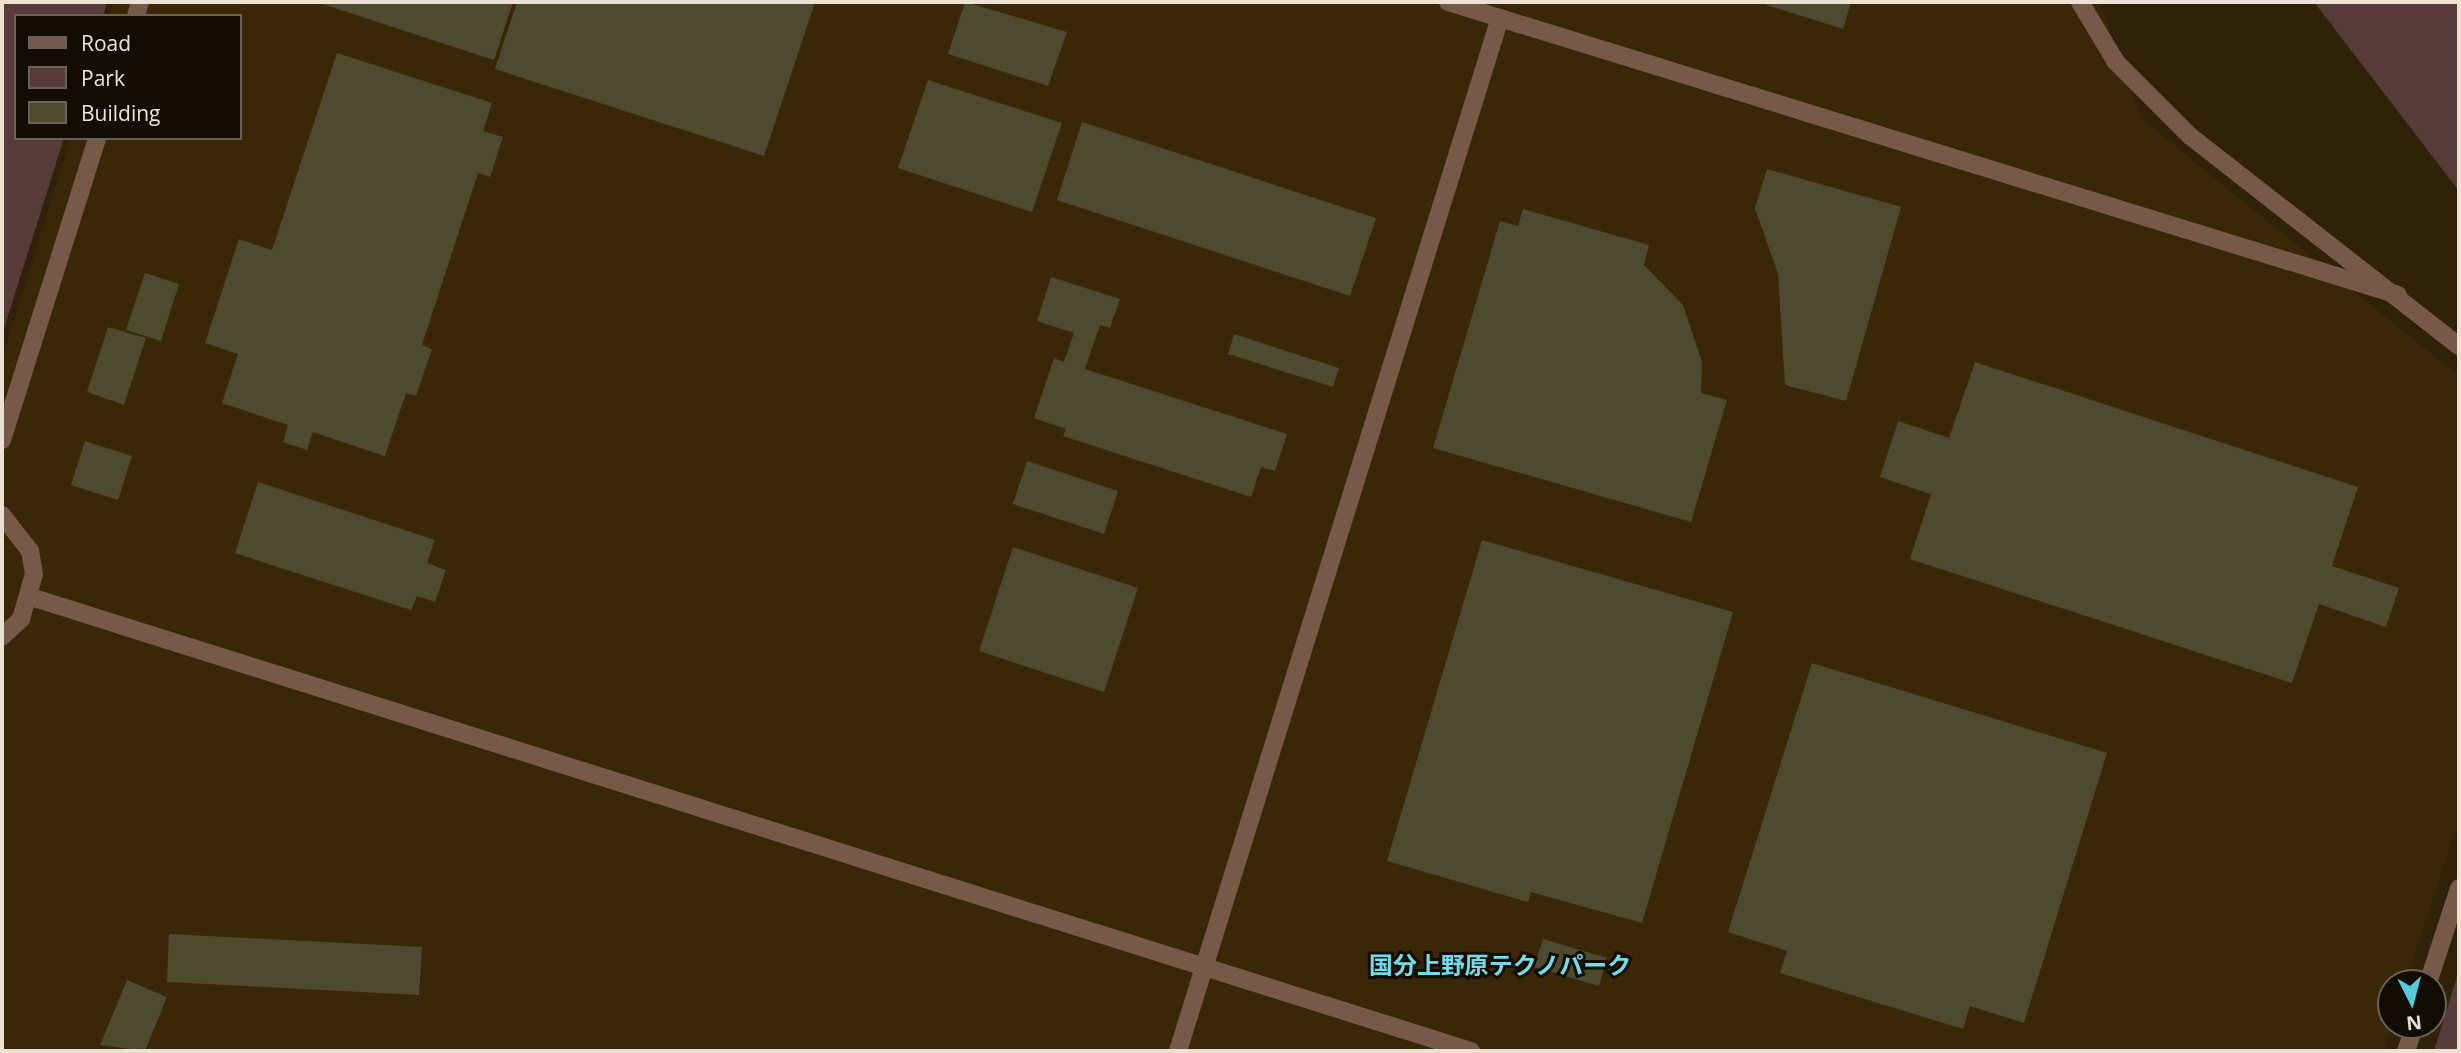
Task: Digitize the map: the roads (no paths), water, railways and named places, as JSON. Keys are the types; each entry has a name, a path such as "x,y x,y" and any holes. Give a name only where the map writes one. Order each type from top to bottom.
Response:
{"street":[{"path":"1448,2 2398,295"},
{"path":"2080,2 2116,62 2190,136 2398,295 2459,346"},
{"path":"1178,1051 1500,18"},
{"path":"2,440 96,140"},
{"path":"2,514 30,551 31,597 2,637"},
{"path":"31,597 1471,1051"},
{"path":"2433,969 2459,888"}],"district":[{"name":"国分上野原テクノパーク","path":"1500,965"}]}
